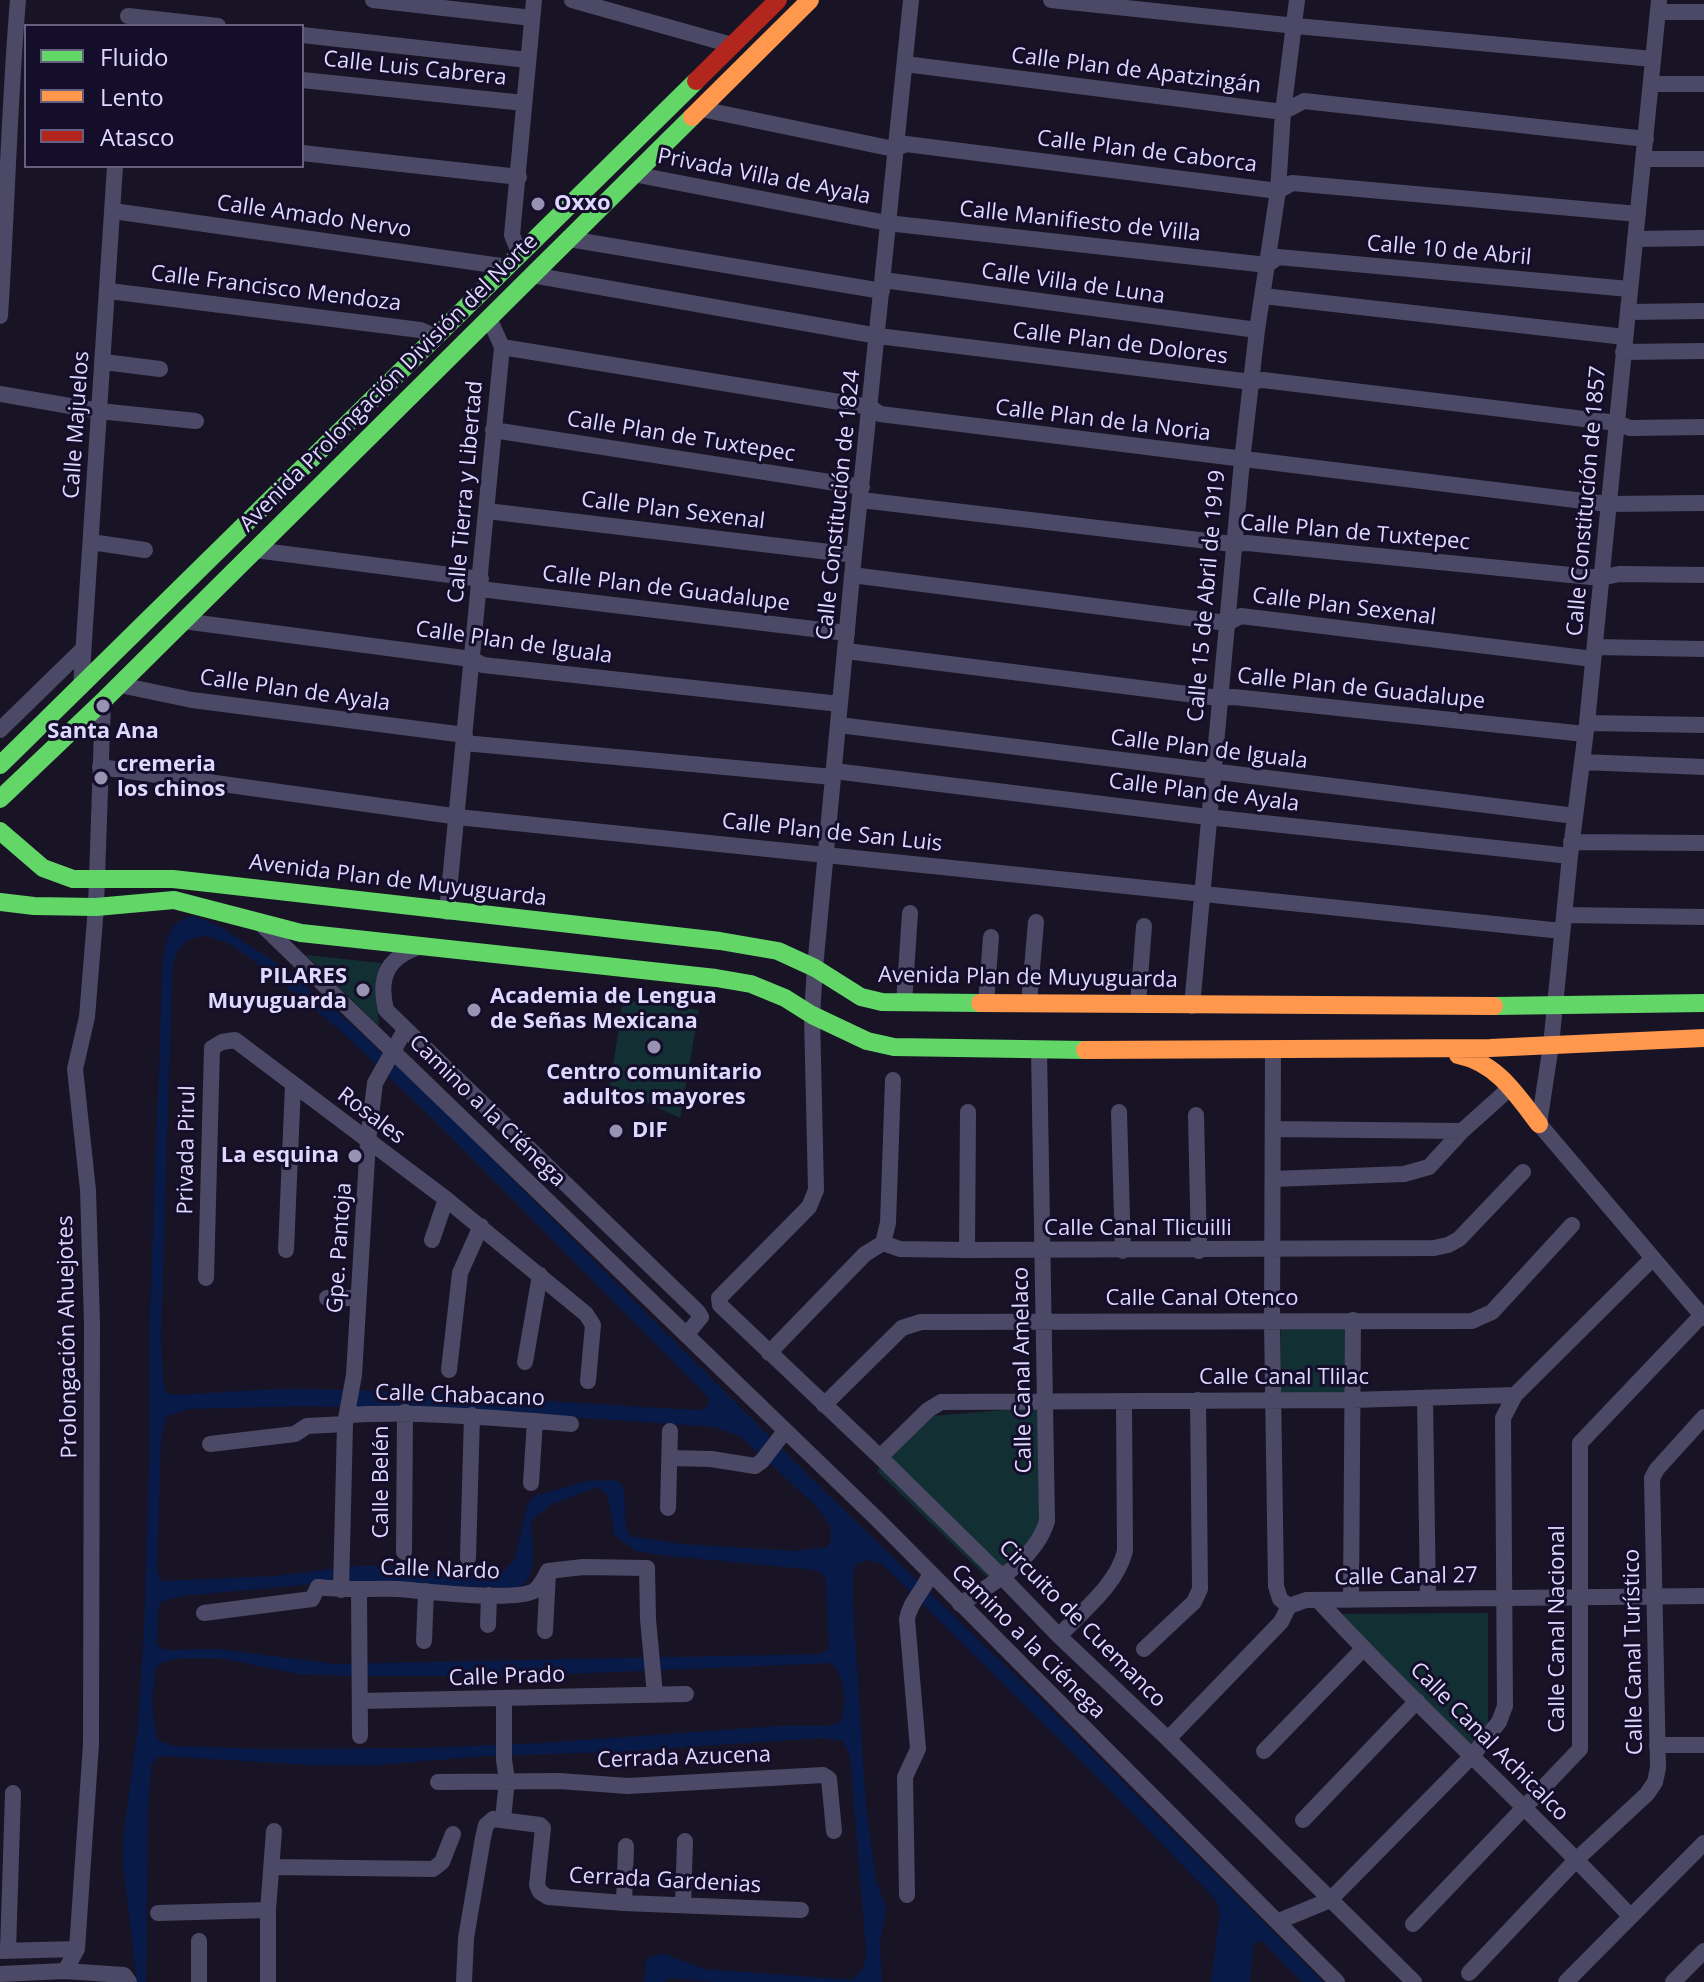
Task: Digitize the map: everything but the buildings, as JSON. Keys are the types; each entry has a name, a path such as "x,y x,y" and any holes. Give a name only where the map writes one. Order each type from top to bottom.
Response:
{"main road":[{"name":"Avenida Prolongación División del Norte","path":"0,765 778,0"},
{"name":"Avenida Prolongación División del Norte","path":"0,799 120,685 810,0"},
{"name":"Avenida Plan de Muyuguarda","path":"0,831 43,868 73,879 173,879 720,941 778,951 815,968 861,997 904,1003 1192,1006 1704,1003"},
{"path":"0,902 96,907 174,900 301,933 716,978 751,984 785,998 812,1015 867,1041 894,1047 1409,1048 1704,1038"},
{"path":"1409,1048 1482,1061 1493,1068 1539,1124"}],"street":[{"path":"0,316 6,83 18,0"},
{"path":"373,0 532,18"},
{"path":"514,261 512,235 534,0"},
{"path":"572,0 732,45"},
{"name":"Calle Constitución de 1824","path":"719,1298 814,1199 812,1015 815,968 911,0"},
{"path":"1051,0 1653,59"},
{"name":"Calle 15 de Abril de 1919","path":"1192,1006 1233,544 1257,330 1278,191 1283,112 1297,0"},
{"path":"1658,6 1704,12"},
{"name":"Calle Constitución de 1857","path":"1555,1006 1594,653 1658,6"},
{"path":"128,14 203,24"},
{"path":"304,35 528,60"},
{"name":"Calle Plan de Apatzingán","path":"905,64 1283,112 1304,101 1646,139"},
{"name":"Calle Luis Cabrera","path":"304,80 524,103"},
{"path":"1651,84 1704,84"},
{"name":"Calle Plan de Caborca","path":"701,109 894,149 906,144 1278,191 1292,183 1638,214"},
{"path":"304,153 519,177"},
{"path":"1644,159 1704,159"},
{"name":"Calle Majuelos","path":"81,687 115,168"},
{"name":"Privada Villa de Ayala","path":"633,174 887,223"},
{"name":"Calle Amado Nervo","path":"113,211 514,261"},
{"name":"Calle Manifiesto de Villa","path":"887,223 1267,265"},
{"path":"1635,239 1704,238"},
{"name":"Calle Villa de Luna","path":"569,239 882,285 1257,330"},
{"name":"Calle 10 de Abril","path":"1267,265 1278,257 1629,289"},
{"name":"Calle Plan de Dolores","path":"532,275 878,336 1617,423 1630,428 1704,427"},
{"name":"Calle Francisco Mendoza","path":"109,291 420,330 437,337"},
{"path":"1263,296 1624,345 1704,351"},
{"path":"1628,312 1704,311"},
{"path":"489,318 502,347"},
{"name":"Calle Plan de la Noria","path":"502,347 870,407 880,414 1242,461 1608,504 1704,503"},
{"name":"Calle Tierra y Libertad","path":"447,912 502,347"},
{"path":"104,362 160,369"},
{"path":"0,394 99,411 196,421"},
{"name":"Calle Plan de Tuxtepec","path":"493,430 861,494 1233,544 1601,578 1619,574 1704,575"},
{"name":"Calle Plan Sexenal","path":"487,511 854,555"},
{"path":"91,542 145,550"},
{"name":"Calle Plan de Guadalupe","path":"255,550 480,584 847,633"},
{"name":"Calle Plan Sexenal","path":"852,575 1227,623 1241,616 1594,653 1704,649"},
{"name":"Calle Plan de Iguala","path":"183,621 471,659 483,665 840,704"},
{"path":"0,730 83,649"},
{"name":"Calle Plan de Guadalupe","path":"846,651 1219,698 1586,729 1704,725"},
{"name":"Calle Plan de Ayala","path":"120,685 192,700 464,739 833,774 1208,817 1570,849 1704,843"},
{"name":"Prolongación Ahuejotes","path":"65,1971 77,1949 91,1744 92,1323 88,1190 75,1069 87,1017 96,907 103,701"},
{"name":"Calle Plan de Iguala","path":"839,725 1575,816"},
{"path":"1582,762 1704,767"},
{"name":"Calle Plan de San Luis","path":"100,767 456,815 1203,894 1563,923 1704,917"},
{"path":"904,1003 910,913"},
{"name":"Camino a la Ciénega","path":"257,920 687,1334 928,1580 960,1604 1337,1982"},
{"path":"1029,1003 1036,922"},
{"path":"1138,1004 1144,926"},
{"path":"986,1003 991,937"},
{"name":"Camino a la Ciénega","path":"421,947 394,959 384,980 386,1010 698,1312 701,1317 699,1322 687,1334"},
{"path":"1555,1006 1539,1124 1703,1317"},
{"path":"392,1050 405,1030"},
{"name":"Rosales","path":"235,1040 481,1226 592,1319 588,1381"},
{"name":"Privada Pirul","path":"206,1278 212,1048 235,1040"},
{"name":"Calle Canal Amelaco","path":"960,1604 1003,1578 1043,1535 1047,1521 1039,1049"},
{"path":"1168,1739 1281,1622 1289,1606 1280,1599 1276,1586 1272,1321 1273,1049"},
{"name":"Gpe. Pantoja","path":"341,1588 347,1416 353,1388 368,1141 375,1083 392,1050"},
{"path":"769,1353 865,1254 883,1243 888,1223 893,1080"},
{"path":"286,1250 293,1085"},
{"path":"1273,1179 1404,1174 1429,1167 1462,1131 1510,1088"},
{"path":"967,1250 968,1112"},
{"path":"1119,1112 1123,1251"},
{"path":"1196,1115 1199,1251"},
{"path":"1273,1129 1462,1131"},
{"name":"Calle Canal Tlicuilli","path":"883,1243 900,1249 1044,1251 1434,1248 1459,1239 1523,1172"},
{"path":"432,1240 446,1199"},
{"name":"Calle Canal Otenco","path":"824,1405 902,1328 910,1324 1472,1321 1492,1312 1572,1225"},
{"path":"449,1370 460,1273 481,1226"},
{"path":"1279,1921 1330,1900 1472,1756 1499,1722 1505,1706 1503,1418 1515,1395 1653,1258"},
{"path":"525,1362 540,1275"},
{"path":"327,1298 358,1298"},
{"name":"Circuito de Cuemanco","path":"719,1298 720,1305 880,1457 1414,1982"},
{"name":"Calle Canal Nacional","path":"1413,1924 1580,1749 1580,1443 1703,1317"},
{"path":"1351,1600 1353,1320"},
{"name":"Calle Canal Tlilac","path":"880,1457 928,1410 941,1402 1352,1400 1515,1395"},
{"path":"1425,1398 1428,1599"},
{"path":"1144,1649 1194,1602 1200,1589 1198,1400"},
{"path":"1059,1636 1115,1577 1122,1565 1125,1551 1124,1402"},
{"name":"Calle Chabacano","path":"210,1444 295,1434 307,1426 347,1416 405,1412 571,1424"},
{"name":"Calle Belén","path":"404,1552 405,1412"},
{"path":"468,1558 472,1415"},
{"name":"Calle Canal Turístico","path":"1469,1973 1577,1859 1647,1794 1655,1782 1652,1478 1704,1417"},
{"path":"531,1483 535,1421"},
{"path":"668,1508 670,1431"},
{"path":"670,1458 711,1459 755,1466 784,1434"},
{"path":"545,1631 548,1571 583,1567 647,1568 655,1695"},
{"name":"Calle Nardo","path":"204,1613 312,1599 318,1587 489,1595 532,1592 548,1571"},
{"path":"907,1895 905,1777 918,1749 907,1619 909,1607 928,1580"},
{"path":"359,1590 360,1736"},
{"path":"424,1641 426,1591"},
{"path":"488,1625 489,1595"},
{"name":"Calle Canal 27","path":"1289,1606 1306,1600 1704,1596"},
{"name":"Calle Canal Achicalco","path":"1318,1600 1363,1649 1577,1859 1630,1916"},
{"path":"1264,1751 1363,1649"},
{"name":"Calle Prado","path":"360,1701 686,1694"},
{"path":"464,1982 466,1938 486,1825 493,1819 503,1819 507,1780 503,1739 504,1699"},
{"path":"1303,1820 1417,1701"},
{"path":"1657,1745 1704,1745"},
{"name":"Cerrada Azucena","path":"438,1782 507,1780 628,1786 823,1775 829,1779 832,1788 834,1831"},
{"path":"13,1793 4,1951 77,1949"},
{"name":"Cerrada Gardenias","path":"503,1819 543,1828 537,1885 540,1892 548,1897 801,1910"},
{"path":"268,1982 274,1831"},
{"path":"272,1867 433,1869 442,1862 453,1834"},
{"path":"683,1904 685,1841"},
{"path":"1566,1982 1704,1843"},
{"path":"624,1903 626,1846"},
{"path":"158,1913 269,1902"},
{"path":"199,1941 199,1982"},
{"path":"1673,1982 1704,1951"},
{"path":"0,1974 38,1978 65,1971 124,1975 129,1982"}],"green space":[{"path":"306,955 381,963 376,979 379,1026"},
{"name":"Centro comunitario adultos mayores","path":"623,1000 699,1010 680,1118 610,1085"},
{"path":"1349,1325 1348,1398 1281,1398 1281,1326"},
{"path":"1042,1407 1040,1534 991,1581 877,1471 932,1416"},
{"path":"1488,1613 1488,1724 1469,1746 1341,1614"}],"water":[{"path":"194,916 219,926 278,964 350,1023 431,1098 812,1479 1035,1694 1323,1982 1302,1982 1261,1940 1253,1946 1250,1982 1211,1982 1220,1913 1217,1901 882,1564 869,1560 856,1564 853,1572 853,1607 866,1806 876,1880 886,1907 880,1944 882,1982 711,1982 669,1978 664,1982 644,1982 647,1960 664,1954 705,1969 851,1980 862,1970 866,1948 850,1756 843,1741 821,1738 375,1765 157,1758 152,1764 148,1806 146,1982 137,1982 123,1864 124,1831 138,1727 144,1631 150,1318 163,957 171,930 186,918","holes":["207,936 228,943 341,1031 436,1122 708,1397 706,1408 698,1410 351,1390 285,1389 173,1395 166,1392 161,1337 172,973 181,946","304,1406 466,1410 716,1427 741,1437 817,1507 830,1526 831,1540 827,1547 795,1551 681,1544 630,1536 620,1482 588,1481 535,1496 528,1503 514,1561 502,1572 468,1576 389,1566 357,1566 275,1576 162,1581 157,1571 161,1440 166,1417 188,1409","597,1487 608,1496 615,1536 636,1551 816,1570 823,1574 826,1582 829,1649 819,1654 335,1664 218,1649 165,1650 157,1645 161,1602 181,1596 337,1582 520,1588 532,1567 531,1521 550,1505","219,1658 298,1674 349,1676 515,1676 831,1663 842,1682 845,1699 840,1722 828,1726 777,1726 425,1748 174,1746 159,1741 154,1725 154,1683 157,1666 179,1659"]}],"traffic: fast":[{"path":"0,765 696,81"},
{"path":"0,799 103,701 692,117"},
{"path":"0,831 43,868 73,879 173,879 720,941 778,951 815,968 861,997 882,1002 980,1003"},
{"path":"0,902 96,907 174,900 301,933 751,984 785,998 812,1015 867,1041 894,1047 1085,1050"},
{"path":"1494,1006 1704,1003"}],"traffic: slow":[{"path":"692,117 810,0"},
{"path":"980,1003 1494,1006"},
{"path":"1085,1050 1490,1048 1704,1038"},
{"path":"1458,1055 1495,1072 1539,1124"}],"traffic: jam":[{"path":"696,81 778,0"}],"place":[{"name":"Oxxo","path":"538,204"},
{"name":"Santa Ana","path":"103,706"},
{"name":"cremeria los chinos","path":"101,778"},
{"name":"PILARES Muyuguarda","path":"363,990"},
{"name":"Academia de Lengua de Señas Mexicana","path":"474,1010"},
{"name":"Centro comunitario adultos mayores","path":"654,1047"},
{"name":"DIF","path":"616,1131"},
{"name":"La esquina","path":"355,1156"}]}
